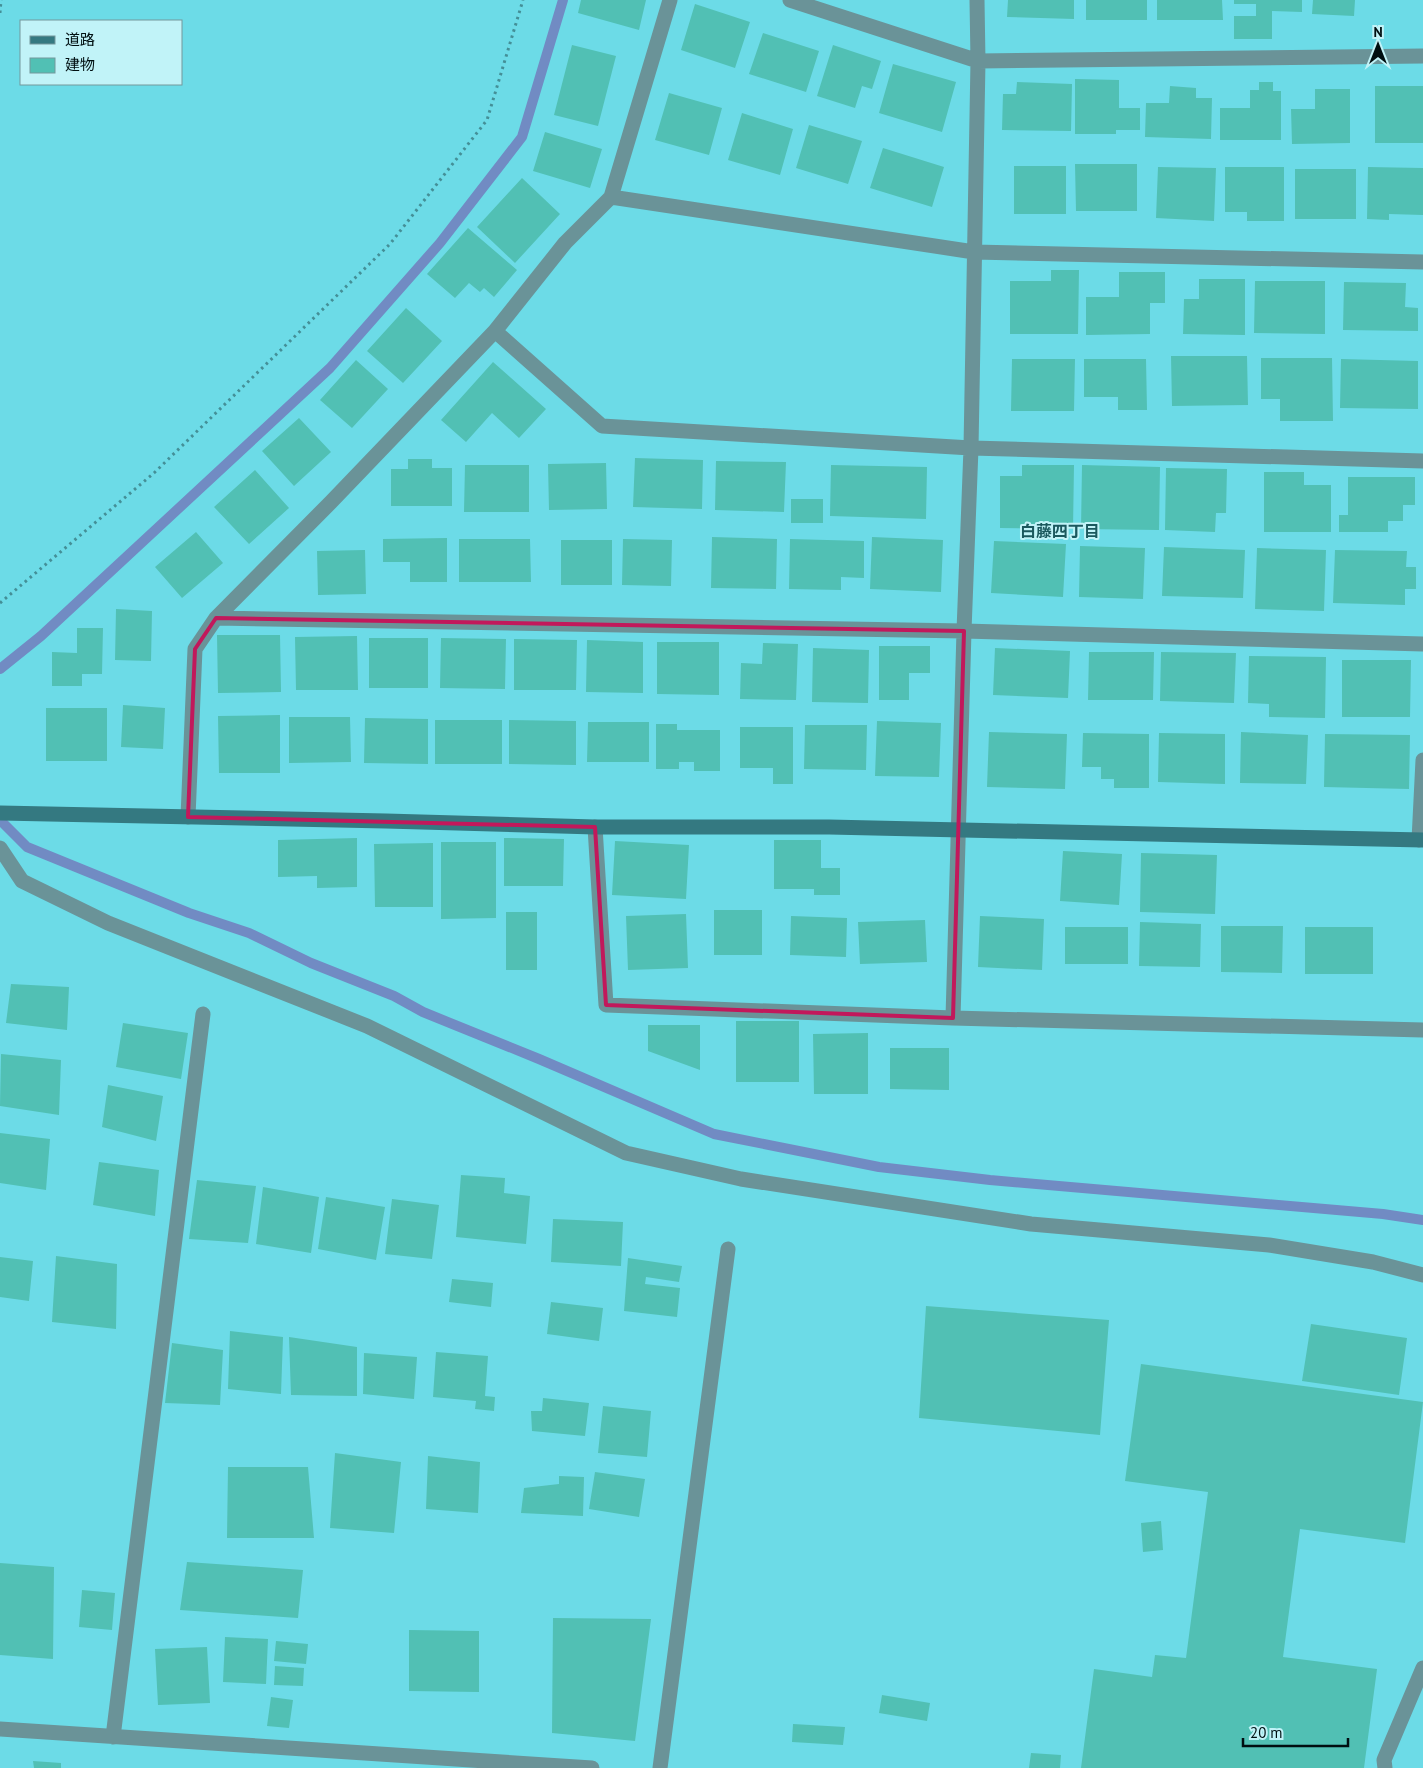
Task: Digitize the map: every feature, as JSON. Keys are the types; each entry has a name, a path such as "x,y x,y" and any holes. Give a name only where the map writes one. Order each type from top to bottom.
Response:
{"street":[{"path":"188,817 195,649 216,618 331,502 495,331 565,243 611,196 670,0"},
{"path":"790,0 978,61 1423,56"},
{"path":"953,1018 971,448 978,0"},
{"path":"611,196 974,252 1423,262"},
{"path":"495,331 602,426 971,448 1423,461"},
{"path":"216,618 964,631 1423,644"},
{"path":"0,813 594,827 829,827 1421,840 1423,760"},
{"path":"594,827 606,1005 953,1018 1423,1030"},
{"path":"0,848 22,880 108,923 367,1026 626,1153 741,1179 1030,1224 1268,1245 1374,1262 1423,1275"},
{"path":"112,1737 203,1014"},
{"path":"660,1768 728,1250"},
{"path":"1386,1768 1384,1760 1423,1668"},
{"path":"0,1729 592,1768"}],"path":[{"path":"0,13 1,0"},
{"path":"0,603 154,473 390,244 487,120 523,0"}],"highlighted area":[{"path":"216,618 964,631 953,1018 606,1005 595,827 188,817 195,649"}],"building":[{"path":"581,0 646,0 639,30 578,13"},
{"path":"1008,0 1074,0 1074,19 1007,17"},
{"path":"1086,0 1147,0 1147,20 1086,20"},
{"path":"1157,0 1222,0 1223,20 1157,20"},
{"path":"1234,0 1302,0 1302,12 1272,11 1272,39 1234,39 1234,16 1256,16 1256,4 1234,4"},
{"path":"1313,0 1355,0 1354,16 1312,14"},
{"path":"695,4 750,22 735,68 681,50"},
{"path":"763,33 819,51 806,92 749,74"},
{"path":"572,45 616,56 598,126 554,115"},
{"path":"833,45 881,61 872,89 862,86 855,108 817,96"},
{"path":"893,64 956,82 942,132 879,113"},
{"path":"1075,79 1119,80 1119,108 1140,108 1140,130 1116,130 1116,134 1075,134"},
{"path":"1017,82 1072,84 1071,131 1002,130 1003,94 1016,94"},
{"path":"1259,82 1273,82 1273,91 1281,91 1281,140 1220,140 1220,108 1250,108 1250,90 1259,90"},
{"path":"1170,86 1196,88 1196,98 1212,98 1211,139 1145,137 1146,103 1169,103"},
{"path":"1375,86 1423,86 1423,143 1375,143"},
{"path":"1315,89 1350,89 1350,143 1292,144 1291,109 1315,109"},
{"path":"669,93 722,108 709,155 655,140"},
{"path":"742,113 793,129 780,175 728,160"},
{"path":"809,125 862,141 848,184 796,168"},
{"path":"545,132 602,149 590,188 533,171"},
{"path":"883,148 944,167 932,207 870,188"},
{"path":"1075,164 1137,164 1137,211 1076,211"},
{"path":"1014,166 1066,166 1066,214 1014,214"},
{"path":"1158,167 1216,168 1214,221 1156,218"},
{"path":"1225,167 1284,167 1284,221 1247,221 1247,212 1225,212"},
{"path":"1368,167 1423,168 1423,215 1389,214 1389,220 1367,219"},
{"path":"1295,169 1356,169 1356,219 1295,219"},
{"path":"522,178 560,214 515,263 477,227"},
{"path":"468,228 517,270 494,297 484,288 480,292 469,283 455,298 427,274"},
{"path":"1051,270 1079,270 1078,334 1010,334 1010,281 1051,281"},
{"path":"1119,272 1165,272 1165,303 1150,303 1150,334 1086,335 1086,297 1119,297"},
{"path":"1199,279 1245,279 1245,335 1183,334 1184,299 1199,299"},
{"path":"1255,281 1325,281 1325,334 1254,333"},
{"path":"1344,282 1406,283 1405,307 1418,308 1418,331 1343,330"},
{"path":"406,308 442,341 403,383 367,351"},
{"path":"1171,356 1247,356 1248,405 1172,406"},
{"path":"1261,358 1332,358 1333,421 1280,421 1280,399 1261,399"},
{"path":"1012,359 1075,359 1074,411 1011,411"},
{"path":"1084,359 1146,359 1147,410 1118,410 1118,397 1084,397"},
{"path":"1341,359 1418,361 1418,409 1340,408"},
{"path":"356,360 388,389 352,428 320,400"},
{"path":"493,362 546,409 519,438 492,413 466,442 441,420"},
{"path":"299,418 331,452 294,486 262,451"},
{"path":"635,458 703,460 702,509 633,507"},
{"path":"408,459 432,459 432,468 452,468 452,506 391,506 391,469 408,469"},
{"path":"716,461 786,462 784,512 715,510"},
{"path":"606,463 607,509 549,510 548,464"},
{"path":"465,465 529,465 529,512 464,512"},
{"path":"831,465 927,467 926,519 830,516"},
{"path":"1022,465 1074,465 1073,529 1000,528 1000,476 1022,476"},
{"path":"1082,465 1160,467 1159,530 1081,529"},
{"path":"1166,468 1227,469 1226,513 1216,513 1215,532 1165,530"},
{"path":"255,470 289,508 249,544 214,507"},
{"path":"1264,472 1304,472 1304,485 1331,485 1331,532 1264,532"},
{"path":"1348,477 1415,477 1415,505 1403,505 1403,521 1388,521 1388,532 1339,532 1339,515 1348,515"},
{"path":"791,499 823,499 823,523 791,523"},
{"path":"196,532 223,563 182,598 155,567"},
{"path":"712,537 777,539 776,589 711,588"},
{"path":"872,537 943,540 941,592 870,589"},
{"path":"447,538 447,582 410,582 410,562 383,562 383,539"},
{"path":"459,539 530,539 531,582 459,582"},
{"path":"623,539 672,540 671,586 622,585"},
{"path":"790,539 864,541 864,578 841,577 841,590 789,589"},
{"path":"561,540 612,540 612,585 561,585"},
{"path":"994,541 1066,544 1063,597 991,593"},
{"path":"1080,546 1145,548 1143,599 1079,597"},
{"path":"1164,547 1245,550 1243,598 1162,596"},
{"path":"1257,548 1326,550 1324,611 1255,609"},
{"path":"365,550 366,594 318,595 317,551"},
{"path":"1335,550 1407,551 1406,567 1416,567 1416,589 1405,589 1405,605 1333,603"},
{"path":"116,609 152,611 151,661 115,660"},
{"path":"77,628 103,628 102,674 82,674 82,686 52,686 52,652 77,653"},
{"path":"217,635 280,635 281,692 218,693"},
{"path":"357,636 358,690 296,690 295,637"},
{"path":"369,638 428,638 428,688 369,688"},
{"path":"441,638 506,639 505,689 440,688"},
{"path":"514,639 577,640 576,690 514,690"},
{"path":"587,640 643,642 643,693 586,692"},
{"path":"657,642 719,642 719,695 657,694"},
{"path":"763,643 798,644 796,700 740,699 741,663 762,664"},
{"path":"879,646 930,646 930,673 909,673 909,700 879,700"},
{"path":"813,648 869,650 868,703 812,702"},
{"path":"995,648 1070,651 1068,698 993,695"},
{"path":"1089,652 1154,652 1153,700 1088,700"},
{"path":"1161,652 1236,653 1234,703 1160,701"},
{"path":"1249,656 1326,657 1325,718 1269,717 1269,704 1248,703"},
{"path":"1342,660 1411,660 1410,717 1342,717"},
{"path":"123,705 165,708 163,749 121,747"},
{"path":"46,708 107,708 107,761 46,761"},
{"path":"280,715 280,773 219,773 218,716"},
{"path":"289,717 350,717 351,762 289,763"},
{"path":"365,718 428,719 428,764 364,763"},
{"path":"435,720 502,720 502,764 435,764"},
{"path":"509,720 576,721 576,765 509,764"},
{"path":"877,721 941,723 939,777 875,776"},
{"path":"588,722 649,722 649,762 587,762"},
{"path":"656,724 677,724 677,730 720,730 720,771 694,771 694,762 679,762 679,769 656,769"},
{"path":"805,725 867,725 866,770 804,769"},
{"path":"740,727 793,727 793,784 773,784 773,768 740,768"},
{"path":"989,732 1067,734 1065,789 987,787"},
{"path":"1241,732 1308,735 1306,784 1240,783"},
{"path":"1083,733 1149,734 1149,788 1114,788 1114,779 1101,779 1101,767 1082,767"},
{"path":"1159,733 1225,734 1225,784 1158,782"},
{"path":"1325,734 1410,735 1409,789 1324,787"},
{"path":"357,838 357,887 317,888 317,876 278,877 278,840"},
{"path":"504,838 564,839 563,886 504,886"},
{"path":"774,840 821,840 821,868 840,868 840,895 814,895 814,889 774,889"},
{"path":"615,841 689,845 686,899 612,895"},
{"path":"441,842 496,842 496,918 441,919"},
{"path":"433,843 433,907 375,907 374,844"},
{"path":"1063,851 1122,854 1119,905 1060,901"},
{"path":"1141,853 1217,855 1215,914 1140,912"},
{"path":"714,910 762,910 762,955 714,955"},
{"path":"506,912 537,912 537,970 506,970"},
{"path":"686,914 688,968 628,970 626,916"},
{"path":"791,916 847,918 846,957 790,955"},
{"path":"980,916 1044,919 1042,970 978,967"},
{"path":"925,920 927,962 860,964 858,922"},
{"path":"1140,922 1201,924 1200,967 1139,966"},
{"path":"1221,926 1283,926 1282,973 1221,972"},
{"path":"1065,927 1128,927 1128,964 1065,964"},
{"path":"1305,927 1373,927 1373,974 1305,974"},
{"path":"11,984 69,987 67,1030 6,1023"},
{"path":"736,1021 799,1021 799,1082 736,1082"},
{"path":"123,1023 188,1033 181,1079 116,1067"},
{"path":"648,1025 700,1025 700,1070 648,1051"},
{"path":"868,1033 868,1094 814,1094 813,1034"},
{"path":"890,1048 949,1048 949,1090 890,1089"},
{"path":"1,1054 61,1060 59,1115 0,1106"},
{"path":"108,1085 163,1096 156,1141 102,1127"},
{"path":"0,1133 50,1139 46,1190 0,1183"},
{"path":"99,1162 159,1170 155,1216 93,1205"},
{"path":"461,1175 505,1178 504,1193 530,1196 526,1244 456,1237"},
{"path":"197,1180 256,1186 248,1243 189,1239"},
{"path":"263,1187 319,1197 311,1253 256,1244"},
{"path":"326,1197 385,1207 376,1260 318,1249"},
{"path":"392,1199 439,1205 432,1259 385,1254"},
{"path":"553,1219 623,1222 621,1266 551,1262"},
{"path":"56,1256 117,1264 116,1329 52,1322"},
{"path":"0,1257 33,1261 29,1301 0,1297"},
{"path":"628,1258 682,1266 679,1282 646,1277 645,1284 680,1288 677,1317 624,1311"},
{"path":"452,1279 493,1283 491,1307 449,1302"},
{"path":"551,1302 603,1308 599,1341 547,1334"},
{"path":"926,1306 1109,1320 1100,1435 919,1418"},
{"path":"1311,1324 1407,1338 1399,1395 1302,1381"},
{"path":"230,1331 283,1337 281,1394 228,1389"},
{"path":"289,1337 357,1347 357,1396 291,1395"},
{"path":"172,1343 223,1350 220,1405 165,1403"},
{"path":"436,1352 488,1356 485,1396 495,1397 494,1411 475,1409 476,1401 433,1397"},
{"path":"364,1353 417,1357 414,1399 363,1394"},
{"path":"1141,1364 1423,1402 1405,1543 1300,1529 1283,1657 1377,1669 1364,1768 1081,1768 1094,1669 1152,1677 1155,1655 1186,1658 1208,1492 1125,1481"},
{"path":"543,1398 589,1403 585,1436 532,1431 531,1411 542,1411"},
{"path":"603,1406 651,1411 647,1457 598,1453"},
{"path":"335,1453 401,1462 394,1533 330,1528"},
{"path":"428,1456 480,1462 478,1513 426,1509"},
{"path":"228,1467 308,1467 314,1538 227,1538"},
{"path":"595,1472 645,1479 639,1517 589,1509"},
{"path":"559,1476 584,1477 583,1516 521,1513 524,1488 559,1484"},
{"path":"1161,1521 1163,1550 1143,1552 1141,1523"},
{"path":"187,1562 303,1570 298,1618 180,1610"},
{"path":"0,1563 54,1567 53,1659 0,1655"},
{"path":"82,1590 115,1593 112,1630 79,1627"},
{"path":"553,1618 651,1619 635,1741 552,1733"},
{"path":"409,1630 479,1631 479,1692 409,1691"},
{"path":"225,1637 268,1639 266,1684 223,1682"},
{"path":"276,1641 308,1644 306,1664 274,1661"},
{"path":"207,1647 210,1703 158,1705 155,1649"},
{"path":"275,1666 304,1668 303,1686 274,1685"},
{"path":"882,1695 930,1703 927,1721 879,1713"},
{"path":"271,1697 293,1700 289,1728 267,1726"},
{"path":"793,1724 845,1727 843,1745 792,1742"},
{"path":"1031,1753 1061,1755 1060,1768 1029,1768"},
{"path":"33,1761 61,1763 61,1768 34,1768"}],"waterway":[{"path":"0,669 41,636 330,368 440,243 522,137 563,0"},
{"path":"0,820 27,847 189,913 249,933 311,963 394,996 423,1012 539,1059 714,1134 879,1167 990,1180 1383,1214 1423,1220"}],"district":[{"name":"白藤四丁目","path":"1060,531"}]}
